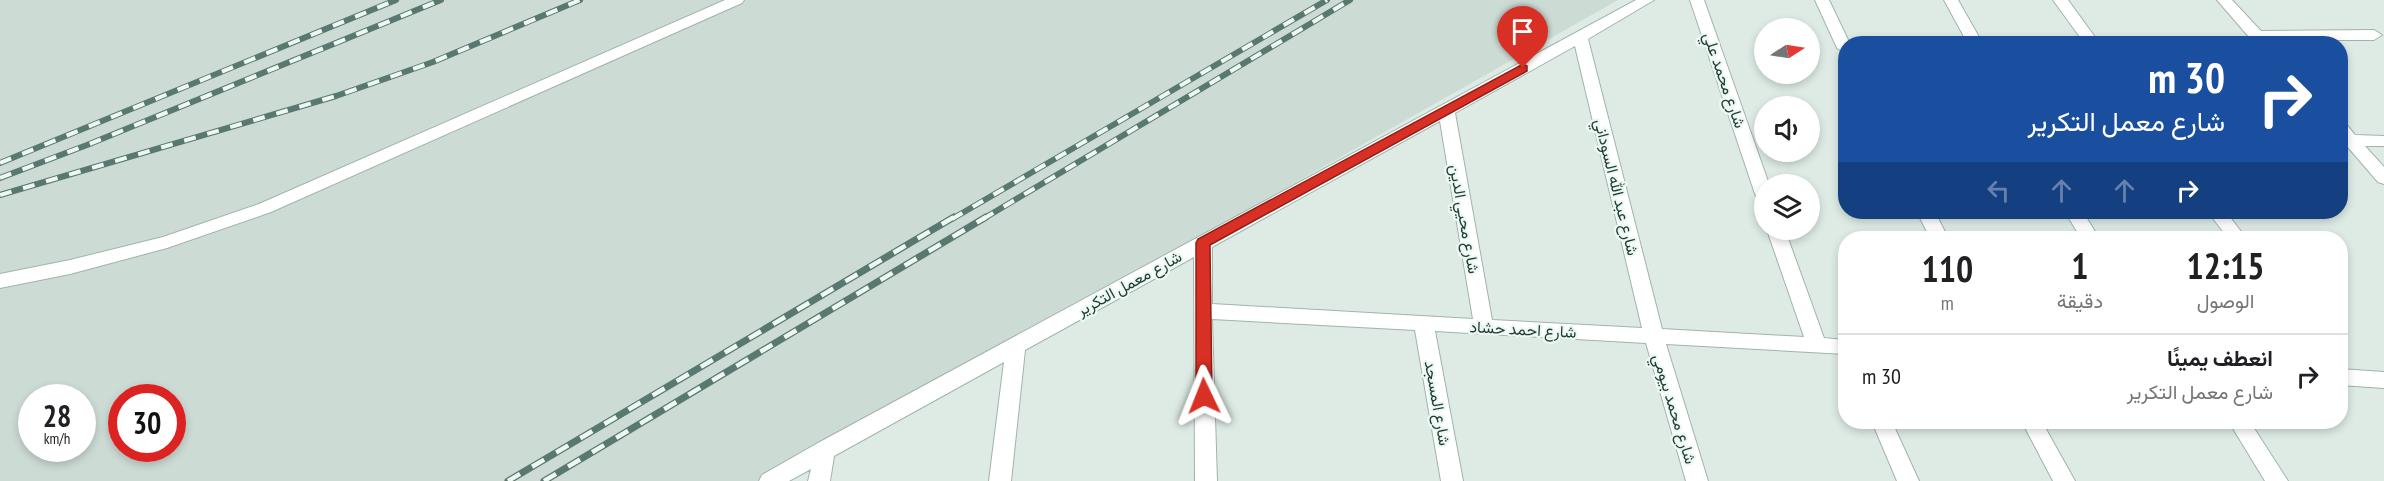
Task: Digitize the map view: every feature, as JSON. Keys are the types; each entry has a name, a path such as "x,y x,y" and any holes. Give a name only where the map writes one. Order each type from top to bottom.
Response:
{"street":[{"path":"0,281 70,267 167,242 265,208 737,0"},
{"name":"شارع معمل التكرير","path":"770,481 1647,0"},
{"name":"شارع محمد علي","path":"1697,0 1757,174"},
{"path":"1822,0 1839,36"},
{"path":"1951,0 1971,36"},
{"path":"2060,0 2087,36"},
{"path":"2224,0 2256,36"},
{"path":"2348,36 2374,35"},
{"name":"شارع عبد الله السوداني","path":"1580,36 1654,337"},
{"name":"شارع محيي الدين","path":"1446,110 1484,327"},
{"path":"2348,137 2384,141"},
{"path":"2348,141 2384,178"},
{"path":"2222,219 2232,231"},
{"path":"1779,240 1816,346"},
{"path":"1203,243 1202,311 1206,481"},
{"name":"شارع احمد حشاد","path":"1202,311 1838,347"},
{"name":"شارع المسجد","path":"1424,324 1452,481"},
{"name":"شارع محمد بيومي","path":"1654,337 1697,481"},
{"path":"1000,481 1016,345"},
{"path":"2348,377 2384,380"},
{"path":"1885,429 1908,481"},
{"path":"2036,429 2064,481"},
{"path":"2244,429 2277,481"},
{"path":"819,481 825,449"}],"shaded area":[{"path":"0,0 1618,0 768,481 0,481"}],"railway":[{"path":"0,163 396,0"},
{"path":"0,178 87,145 441,0"},
{"path":"0,195 336,96 433,62 580,0"},
{"path":"952,219 1327,0"},
{"path":"983,219 1350,0"},
{"path":"508,481 954,217"},
{"path":"544,481 986,217"}],"route":[{"path":"1204,396 1203,243 1523,68"}]}
